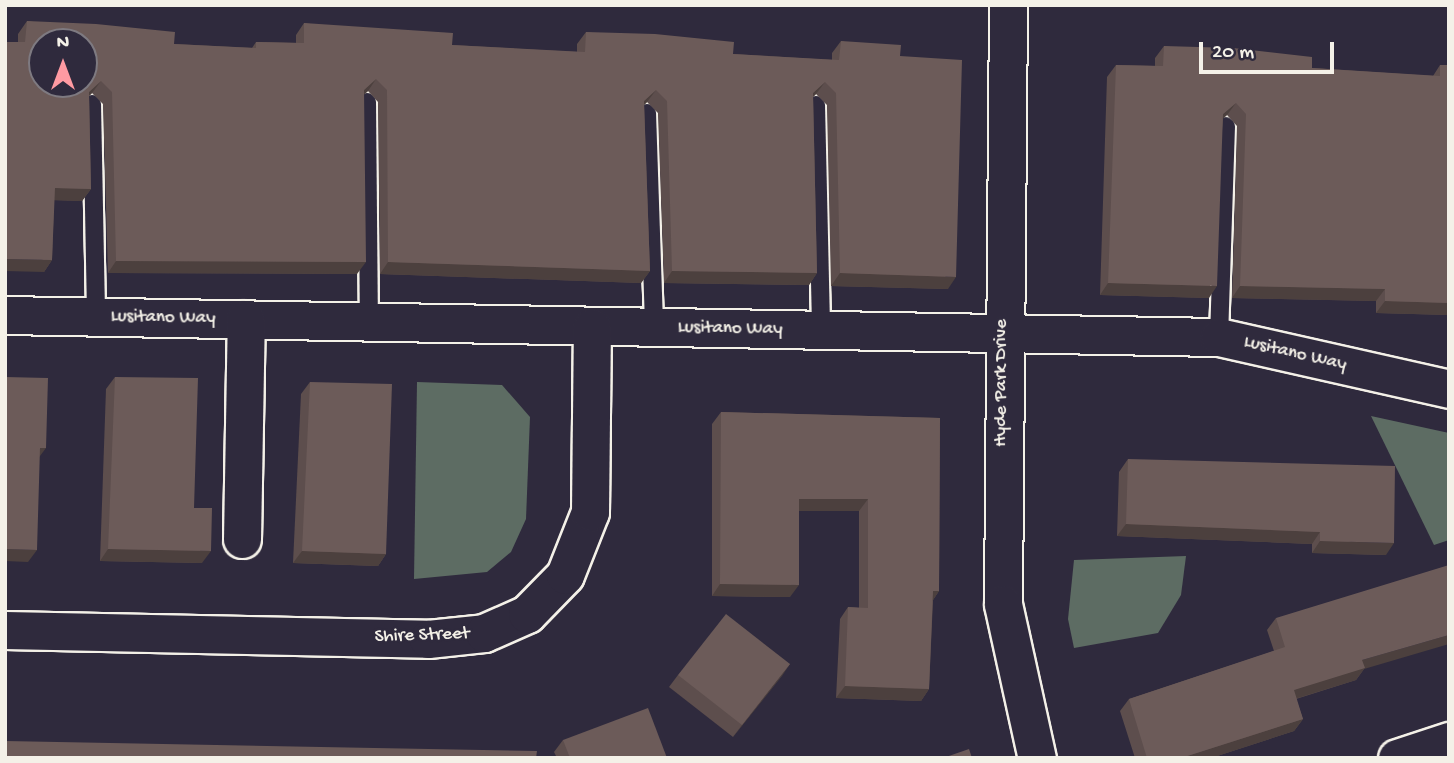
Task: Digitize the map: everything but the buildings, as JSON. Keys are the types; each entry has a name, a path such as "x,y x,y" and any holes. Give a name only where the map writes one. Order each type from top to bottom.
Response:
{"street":[{"name":"Hyde Park Drive","path":"1007,5 1002,334 1003,604 1037,758"},
{"name":"Lusitano Way","path":"5,315 1219,337 1449,389"},
{"path":"242,540 246,319"},
{"name":"Shire Street","path":"5,630 428,639 484,634 527,614 565,575 590,512 592,327"},
{"path":"1397,758 1449,741"}],"lane":[{"path":"367,102 369,322"},
{"path":"92,104 96,316"},
{"path":"816,105 821,331"},
{"path":"647,113 654,328"},
{"path":"1219,337 1226,126"}],"green space":[{"path":"417,382 502,385 530,417 526,519 511,552 487,572 414,579"},
{"path":"1371,416 1449,433 1449,540 1434,545"},
{"path":"1186,556 1181,595 1158,633 1074,648 1068,619 1074,560"}]}
